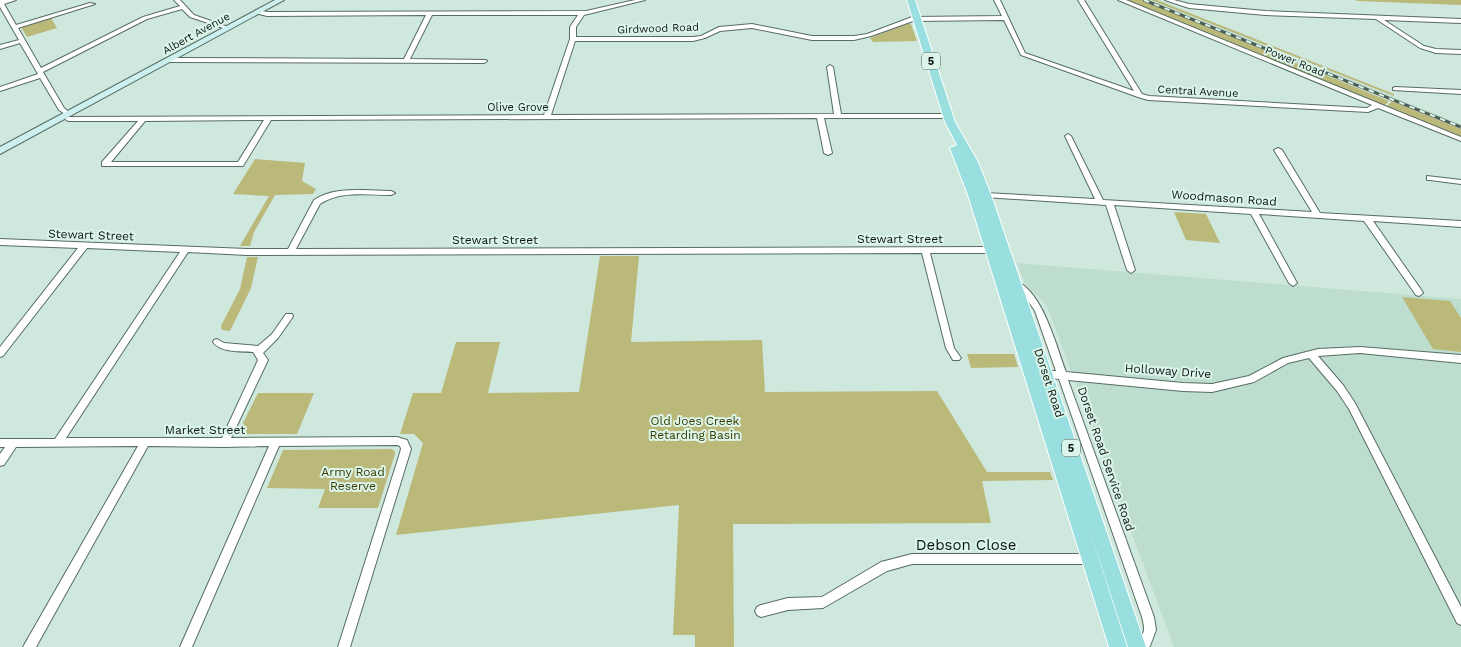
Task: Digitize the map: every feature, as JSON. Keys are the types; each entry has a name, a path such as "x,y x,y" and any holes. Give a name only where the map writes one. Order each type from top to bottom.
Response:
{"main road":[{"name":"Albert Avenue","path":"0,151 280,0"},
{"name":"Dorset Road","path":"910,0 949,119 955,145 979,195 997,250 1118,647"},
{"name":"Albert Avenue","path":"0,155 67,115"},
{"name":"Dorset Road","path":"997,250 1016,284 1137,647"}],"street":[{"path":"12,0 1,6 67,115"},
{"path":"177,0 192,16 228,28"},
{"path":"258,12 267,14 582,13 642,0"},
{"name":"Central Avenue","path":"997,0 1023,54 1140,96 1156,99 1368,110 1378,105"},
{"path":"1081,0 1140,96"},
{"name":"Power Road","path":"1121,0 1461,139"},
{"path":"1168,0 1183,6 1265,12 1461,21"},
{"path":"14,27 92,4"},
{"path":"0,89 40,73 145,18 183,6"},
{"path":"547,117 573,40 573,27 582,13"},
{"path":"406,61 430,14"},
{"path":"916,18 1005,18"},
{"name":"Girdwood Road","path":"573,40 693,39 703,37 719,29 752,26 812,38 854,38 869,35 904,20 916,18"},
{"path":"1378,18 1422,47 1436,51 1461,52"},
{"path":"0,47 21,40"},
{"path":"170,60 484,62"},
{"path":"830,67 838,116"},
{"path":"1395,89 1408,92 1461,92"},
{"name":"Olive Grove","path":"67,115 88,119 838,116 949,119"},
{"path":"820,116 828,153"},
{"path":"143,119 105,164 240,164 269,118"},
{"path":"1068,136 1104,202 1131,270"},
{"path":"1278,150 1317,215"},
{"path":"1430,178 1461,182"},
{"path":"290,252 316,202 321,198 336,193 392,193"},
{"name":"Woodmason Road","path":"979,195 1461,224"},
{"path":"1254,212 1293,283"},
{"path":"1367,219 1418,293"},
{"name":"Stewart Street","path":"0,242 185,250 290,252 997,250"},
{"path":"0,354 84,246"},
{"path":"58,443 185,250"},
{"path":"925,250 950,348 956,358"},
{"name":"Dorset Road Service Road","path":"1016,284 1029,296 1039,310 1064,375 1150,624 1151,633 1148,642 1142,647"},
{"path":"259,351 275,336 289,316"},
{"path":"217,342 222,346 244,347 259,351"},
{"name":"Holloway Drive","path":"1046,374 1212,388 1251,379 1286,360 1310,353 1360,350 1461,359"},
{"path":"224,443 262,366 263,360 259,351"},
{"path":"1310,353 1340,388 1352,406 1461,619"},
{"name":"Market Street","path":"0,443 397,441 403,444 406,449 344,647"},
{"path":"186,647 276,442"},
{"path":"0,462 13,443"},
{"path":"29,647 145,443"},
{"name":"Debson Close","path":"762,611 788,604 822,602 885,566 912,559 1091,559"}],"shaded area":[{"path":"1141,0 1151,0 1394,97 1390,100 1363,90"},
{"path":"1395,98 1461,124 1461,129 1392,101"},
{"path":"1017,263 1461,299 1461,647 1174,647 1047,306 1025,284"}],"green space":[{"path":"1125,0 1141,0 1389,101 1384,106"},
{"path":"1151,0 1157,0 1394,94 1394,96"},
{"path":"1461,0 1461,5 1357,1"},
{"path":"51,18 57,28 27,37 21,27"},
{"path":"908,23 911,24 917,41 873,42 870,38"},
{"path":"1392,101 1461,129 1461,137 1386,107"},
{"path":"255,159 305,163 302,181 316,189 313,194 275,195 254,232 250,246 240,246 269,196 233,194"},
{"path":"1174,212 1206,214 1220,243 1186,240"},
{"name":"Old Joes Creek Retarding Basin","path":"600,256 639,256 631,342 762,340 765,392 937,391 987,472 1050,472 1053,480 982,481 991,523 733,524 734,647 695,647 695,635 673,635 679,505 396,535 423,443 414,434 400,434 413,393 441,393 456,342 500,342 488,393 579,392"},
{"path":"247,257 258,257 251,288 230,331 222,330 221,326 240,289"},
{"path":"1402,297 1450,301 1461,318 1461,352 1433,349"},
{"path":"967,354 1014,354 1018,367 971,368"},
{"path":"258,393 314,393 297,434 241,434 239,431"},
{"name":"Army Road Reserve","path":"391,449 395,451 395,454 378,508 318,508 325,489 267,488 283,450"}],"railway":[{"path":"1144,0 1461,127"}]}
